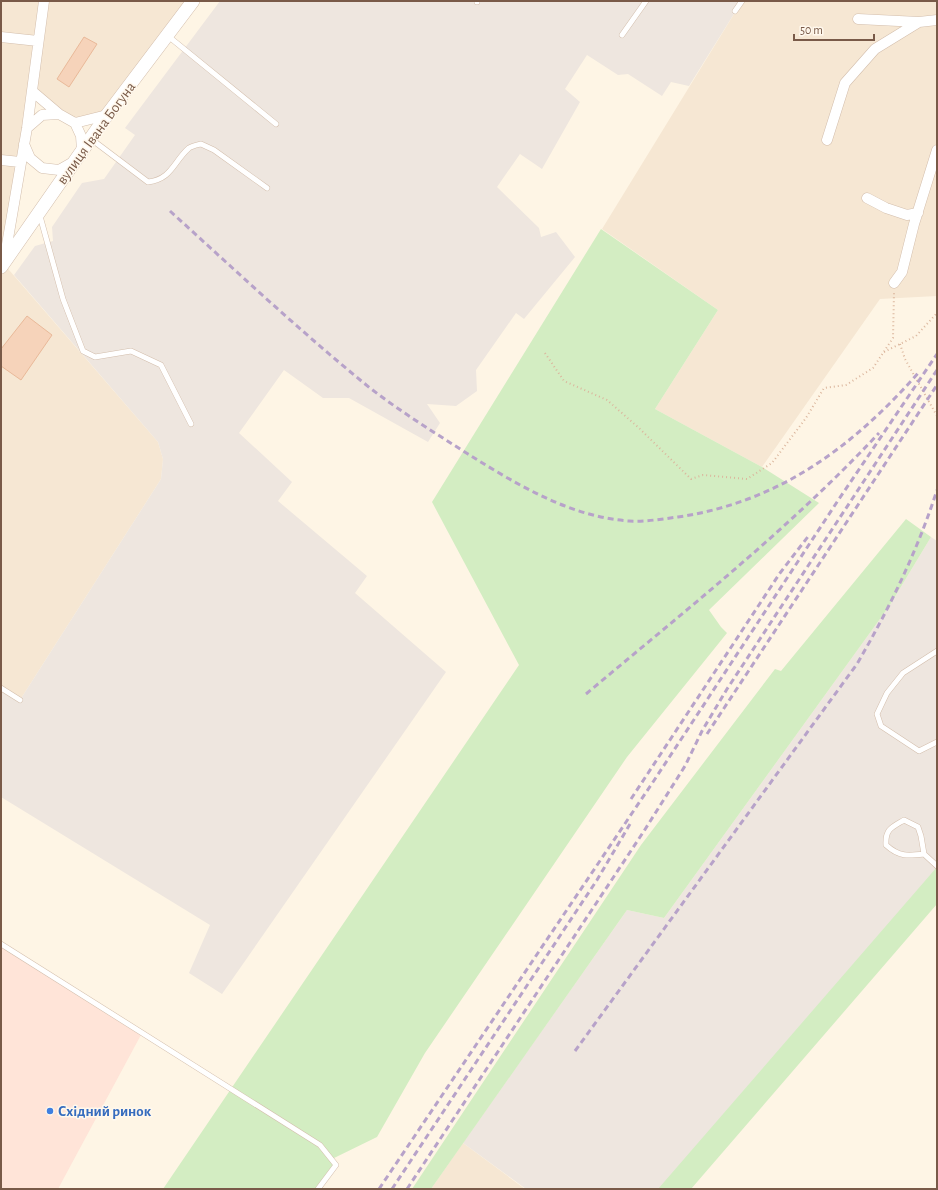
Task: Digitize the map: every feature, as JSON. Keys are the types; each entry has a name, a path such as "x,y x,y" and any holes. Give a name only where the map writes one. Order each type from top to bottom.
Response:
{"street":[{"path":"2,265 27,128 44,1"},
{"name":"вулиця Івана Богуна","path":"2,265 107,115 193,1"},
{"path":"858,19 919,22 937,20"},
{"path":"827,140 845,83 875,48 919,22"},
{"path":"1,37 38,41"},
{"path":"24,144 30,158 42,168 59,170 78,156 81,136 75,123 59,114 32,91"},
{"path":"27,128 42,115 59,114"},
{"path":"75,123 107,115"},
{"path":"894,283 902,272 937,150"},
{"path":"1,160 20,162"},
{"path":"867,198 886,208 907,215 918,213"}],"lane":[{"path":"622,35 646,1"},
{"path":"735,11 742,1"},
{"path":"167,36 276,124"},
{"path":"90,139 148,182 157,181 168,175 190,147 201,144 214,150 267,188"},
{"path":"39,213 63,299 83,351 95,357 131,351 162,364 191,424"},
{"path":"937,651 903,673 887,693 877,714 881,726 919,751 937,742"},
{"path":"1,688 20,700"},
{"path":"924,854 900,855 886,845 885,836 890,828 904,820 918,827 924,854 937,866"},
{"path":"1,944 320,1145 336,1165 318,1189"}],"path":[{"path":"545,353 564,381 607,400 639,428 691,479 703,475 748,479 772,463 806,418 824,388 846,384 873,368 893,338 894,283"},
{"path":"883,353 916,336 937,313"},
{"path":"900,344 905,360 937,416"}],"shaded area":[{"path":"1,1 193,1 107,115 75,123 32,91 3,263 158,442 163,459 161,479 20,700 1,688"},
{"path":"220,1 742,1 689,86 671,82 662,96 628,74 618,75 587,55 565,89 580,102 542,169 520,154 497,187 539,228 541,237 556,232 575,257 524,319 516,313 476,370 477,391 456,406 427,404 440,423 428,442 349,398 323,398 284,370 239,433 292,482 278,501 367,576 355,593 446,672 222,994 189,973 210,925 1,797 1,688 20,700 161,479 163,459 158,442 14,275 35,246 53,241 52,227 82,183 104,179 135,135 125,128"},
{"path":"742,1 937,1 937,296 880,299 762,467 655,409 718,310 602,229"},
{"path":"931,537 937,541 937,879 682,1189 526,1189 463,1143 627,910 664,918 890,605"},
{"name":"Східний ринок","path":"1,944 142,1033 58,1189 1,1189"},
{"path":"463,1143 525,1189 431,1189"}],"green space":[{"path":"601,229 718,310 655,409 762,467 819,503 709,610 727,633 627,757 425,1053 377,1137 332,1159 336,1165 318,1189 163,1189 519,665 432,502"},
{"path":"906,519 931,537 890,605 664,918 627,910 431,1189 412,1189 641,845 775,669 781,671"},
{"path":"937,867 937,904 691,1189 658,1189"}],"building":[{"path":"84,37 97,44 69,87 57,79"},
{"path":"27,316 52,335 21,380 1,366 1,349"}],"railway":[{"path":"170,211 319,345 370,388 418,422 505,477 524,487 565,506 607,518 635,521 678,517 715,509 750,498 782,484 841,446 869,423 920,371"},
{"path":"379,1189 653,782 837,502 937,354"},
{"path":"407,1189 644,831 685,766 702,731 727,689 937,370"},
{"path":"707,734 937,385"},
{"path":"586,694 737,568 810,502 879,433"},
{"path":"575,1051 857,664 902,580 921,536 937,490"},
{"path":"631,799 780,573 810,534"},
{"path":"392,1189 597,880 630,824"}],"place":[{"name":"Східний ринок","path":"50,1111"}]}
